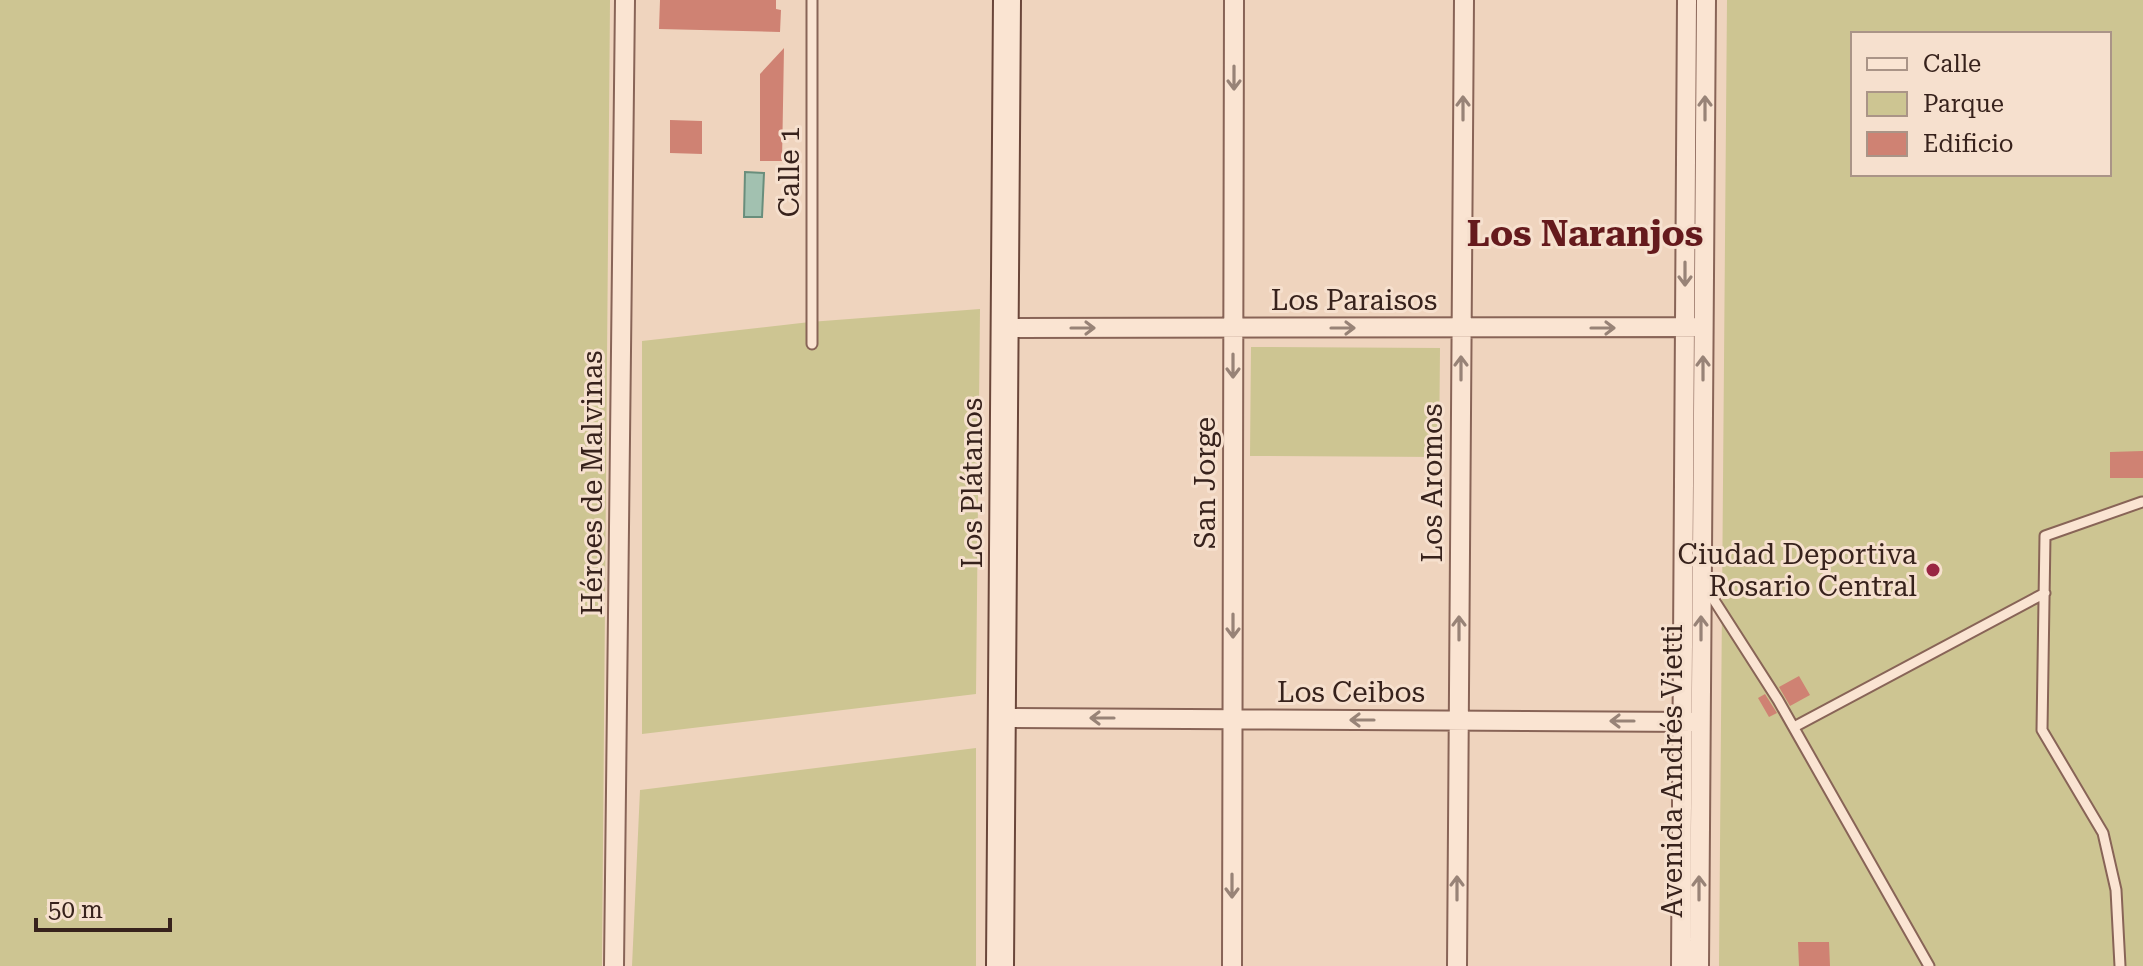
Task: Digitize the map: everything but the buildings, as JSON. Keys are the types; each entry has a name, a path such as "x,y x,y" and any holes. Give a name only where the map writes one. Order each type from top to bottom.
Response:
{"street":[{"name":"Héroes de Malvinas","path":"614,966 625,0"},
{"name":"Los Plátanos","path":"1000,966 1007,0"},
{"name":"San Jorge","path":"1232,966 1234,0"},
{"name":"Los Aromos","path":"1457,966 1464,0"},
{"name":"Avenida Andrés Vietti","path":"1687,0 1694,327"},
{"name":"Avenida Andrés Vietti","path":"1699,966 1692,722 1692,580 1694,327 1706,0"},
{"name":"Los Paraisos","path":"1005,328 1694,327"},
{"name":"Los Ceibos","path":"1002,718 1692,722"},
{"name":"Avenida Andrés Vietti","path":"1681,966 1692,722"}],"lane":[{"name":"Calle 1","path":"812,0 812,344"},
{"path":"2120,966 2116,890 2103,833 2042,730 2045,536 2142,502"},
{"path":"1692,580 1794,727 1929,966"},
{"path":"1794,727 2045,593"}],"green space":[{"path":"0,0 610,0 602,966 0,966"},
{"name":"Ciudad Deportiva Rosario Central","path":"1727,0 2143,0 2143,966 1719,966"},
{"path":"980,309 976,694 642,734 642,341 810,322"},
{"path":"1251,347 1440,348 1439,457 1250,456"},
{"path":"976,748 976,966 632,966 640,790"}],"shaded area":[{"path":"745,172 764,173 762,217 744,217"}],"place":[{"name":"Ciudad Deportiva Rosario Central","path":"1933,570"}],"district":[{"name":"Los Naranjos","path":"1585,233"}]}
